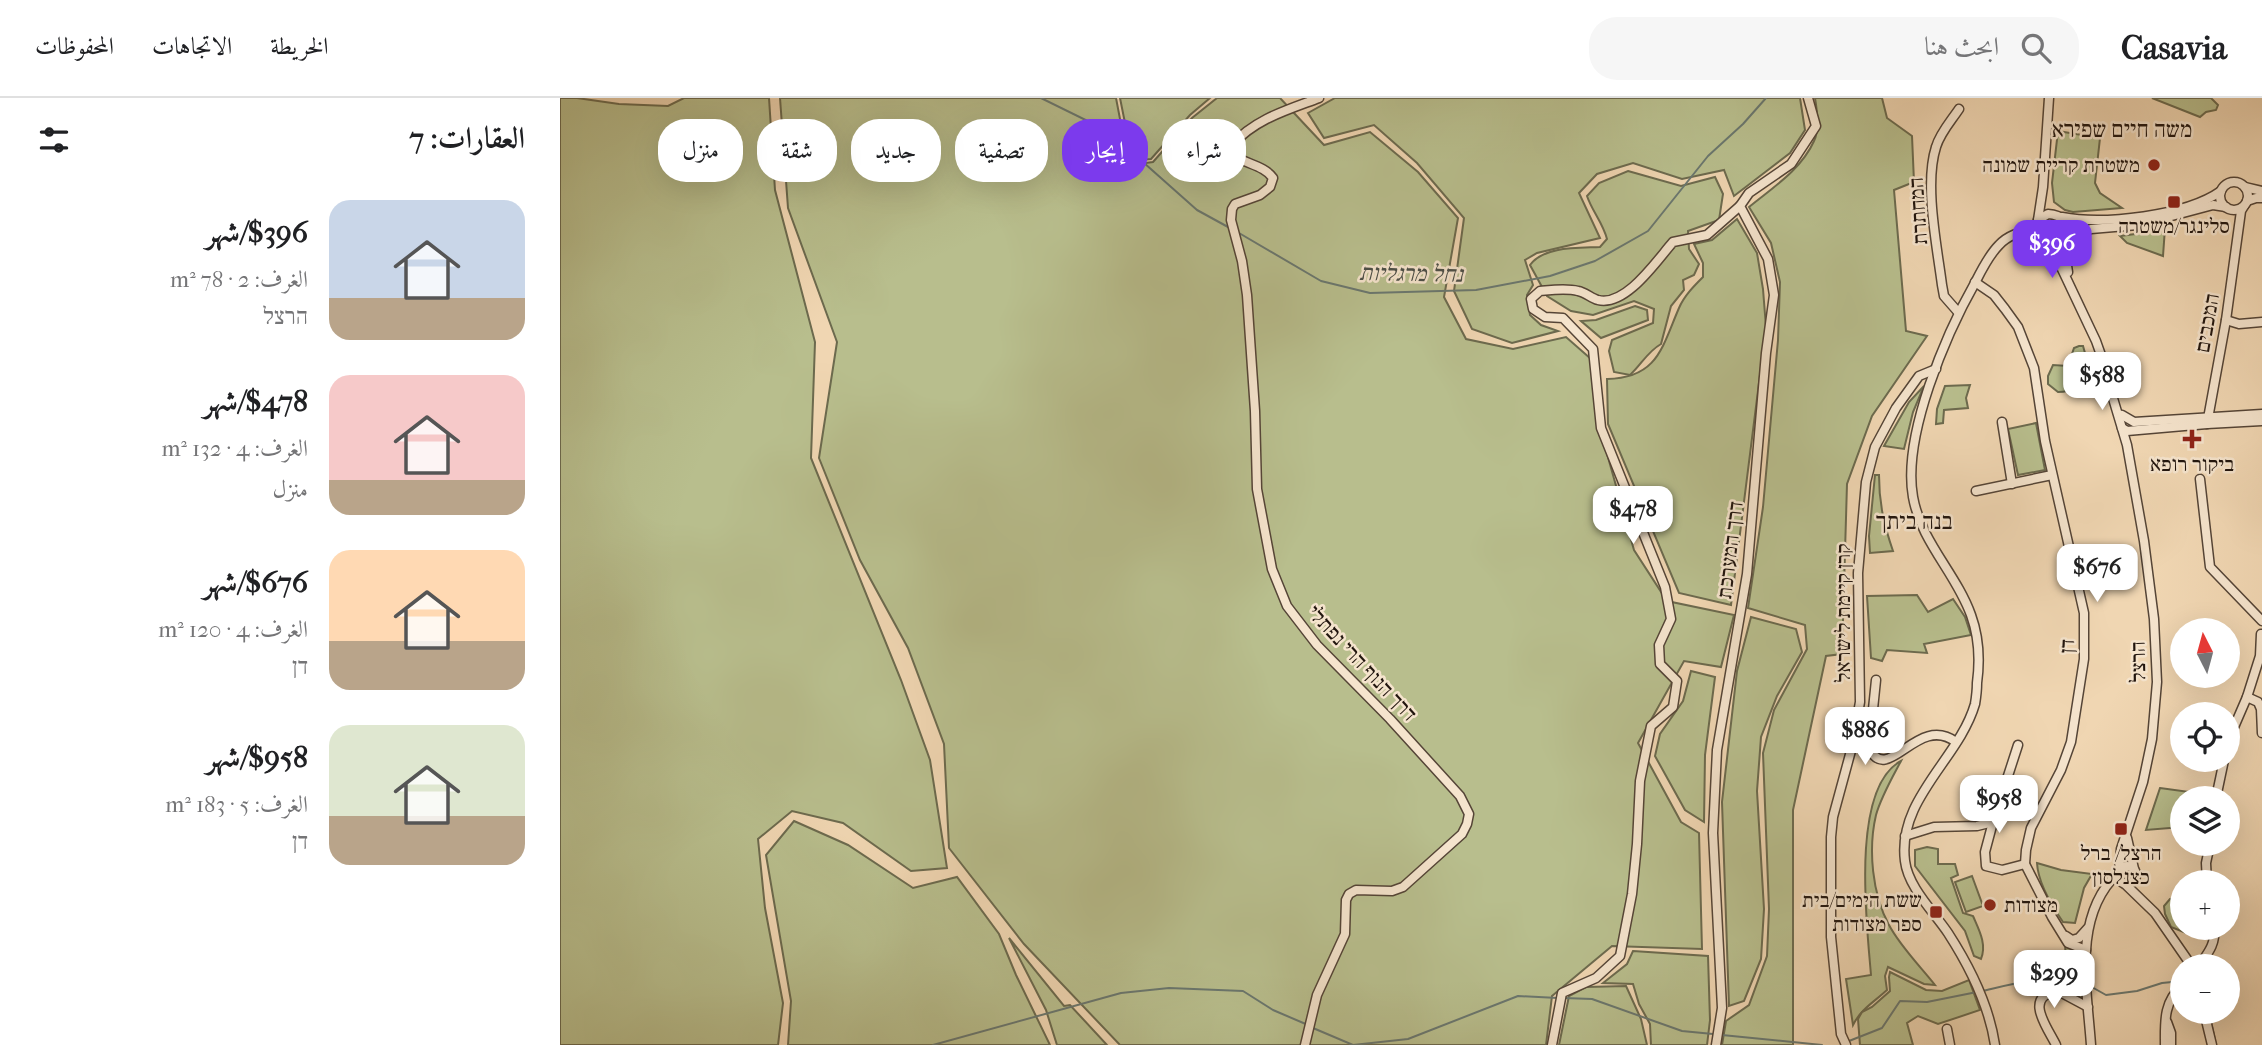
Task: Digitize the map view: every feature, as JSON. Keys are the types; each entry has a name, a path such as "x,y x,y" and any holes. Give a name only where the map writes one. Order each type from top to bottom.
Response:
{"street":[{"name":"דרך הנוף הרי נפתלי","path":"1305,1045 1317,995 1345,934 1346,900 1349,894 1356,890 1392,891 1403,887 1462,834 1469,814 1460,796 1390,719 1333,663 1292,612 1282,596 1266,545 1265,526 1256,489 1256,431 1248,306 1242,261 1231,220 1235,204 1260,195 1270,187 1273,178 1269,173 1239,160 1232,154 1232,145 1241,135 1261,122 1292,106 1319,98"},
{"path":"1552,1045 1562,993 1596,978 1620,956 1632,894 1640,780 1651,726 1673,706 1677,681 1660,664 1659,645 1671,619 1665,587 1601,428 1593,349 1563,318 1545,317 1533,309 1531,299 1540,291 1555,290 1579,290 1600,301 1623,296 1672,242 1707,235 1740,206 1749,193 1791,164 1816,126 1808,98"},
{"path":"2049,98 2043,184 2037,224 2039,235 2052,248 2064,249 2080,233 2091,229 2138,225 2213,205 2239,208 2245,203 2262,198"},
{"name":"המחתרת","path":"1958,312 1949,303 1942,285 1931,185 1935,149 1959,109"},
{"path":"1995,1045 1988,1015 1975,982 1949,935 1909,878 1904,859 1905,836 1920,797 1956,741 1975,704 1979,664 1975,628 1962,597 1923,530 1913,496 1911,479 1914,440 1936,369 1958,312 1997,247 2015,233 2037,224 2048,214 2096,221 2137,218 2204,200 2232,182 2262,191"},
{"path":"2043,184 2049,205 2071,227 2072,242"},
{"path":"2245,187 2248,195 2245,203"},
{"path":"2221,191 2220,200 2239,227"},
{"name":"המכבים","path":"2207,420 2245,203"},
{"name":"דרך המערכת","path":"1716,1045 1722,1008 1713,833 1717,750 1747,574 1766,354 1774,295 1768,260 1740,206"},
{"name":"הרצל","path":"2072,242 2066,259 2077,299"},
{"name":"הרצל","path":"2052,248 2114,384 2125,429 2154,619 2157,682 2149,758 2121,849 2118,872"},
{"name":"דן","path":"1975,282 1994,295 2018,327 2028,349 2034,368 2052,475 2084,613 2085,650 2071,742 2061,770 2031,828 2025,864"},
{"path":"2226,320 2239,324 2262,322"},
{"name":"קרן קיימת לישראל","path":"1846,1045 1841,1034 1832,937 1830,837 1860,702 1858,573 1866,482 1875,447 1889,418 1919,376 1936,369"},
{"name":"הרצל","path":"2107,372 2125,429"},
{"path":"2125,429 2262,414"},
{"path":"2122,415 2134,422 2262,421"},
{"path":"2002,422 2012,484"},
{"path":"1976,491 2052,475"},
{"path":"2200,479 2210,567 2262,625 2261,655 2240,713"},
{"path":"2251,611 2262,609"},
{"path":"1876,680 1869,748 1872,754 1882,760 1889,759 1922,737 1930,735 1948,736 1956,741"},
{"path":"2247,697 2258,702 2262,733"},
{"path":"2018,745 1984,852 1986,866 2002,870 2025,864 2046,907 2068,943 2086,950"},
{"path":"1905,836 1934,827 1985,825 1993,822"},
{"name":"הרצל","path":"2126,835 2145,902"},
{"path":"2091,1045 2086,950 2091,914 2109,881 2118,872 2126,866 2135,873 2131,883 2103,893"},
{"path":"2118,872 2118,879 2124,884"},
{"name":"הרצל","path":"2124,884 2145,902 2170,935"},
{"path":"2063,934 2072,940 2078,939 2088,928"},
{"path":"2056,1045 2041,1019 2038,1009 2041,1002 2058,991 2088,1007"},
{"path":"2165,1045 2165,1020 2170,1001"},
{"path":"2165,1020 2169,1026 2171,1045"},
{"path":"2207,1024 2212,1045"},
{"path":"1947,1029 1950,1045"}],"green space":[{"path":"560,98 668,106 684,98 769,98 770,119 757,119 757,182 774,182 815,342 811,458 901,680 930,760 947,868 911,871 843,823 792,811 758,839 765,908 783,1003 778,1045 560,1045"},
{"path":"780,98 1116,98 1120,119 1062,119 1062,182 1148,182 1148,163 1153,162 1162,152 1162,182 1246,182 1246,119 1191,119 1217,98 1280,98 1324,145 1370,132 1418,172 1458,218 1444,297 1466,339 1513,349 1566,337 1591,359 1599,425 1634,550 1667,601 1734,615 1721,667 1684,661 1638,743 1681,822 1699,833 1702,949 1612,946 1552,996 1546,1045 1120,1045 1024,944 949,848 944,744 908,648 860,560 819,458 837,342 788,208 786,182 837,182 837,119 782,119"},
{"path":"1120,98 1210,98 1186,119 1162,119 1162,147 1151,159 1148,159 1148,119 1124,119"},
{"path":"1335,98 1800,98 1805,130 1790,153 1734,196 1724,170 1682,179 1633,163 1597,174 1579,193 1600,238 1537,253 1525,260 1533,285 1527,295 1530,315 1541,325 1558,331 1512,343 1472,329 1454,291 1464,218 1417,163 1374,125 1324,138 1308,113"},
{"path":"1815,98 1882,98 1887,118 1912,136 1914,182 1894,190 1906,331 1927,336 1872,416 1847,484 1842,654 1826,656 1793,810 1793,1045 1722,1045 1726,1021 1749,1005 1767,956 1769,909 1763,753 1774,710 1807,649 1805,625 1748,608 1763,507 1778,340 1780,282 1771,243 1749,207 1802,161 1817,131"},
{"path":"2152,98 2211,98 2218,105 2216,110 2206,112 2200,117"},
{"path":"2058,131 2100,138 2095,183 2100,193 2122,208 2073,212 2054,202 2052,183"},
{"path":"1628,171 1681,186 1715,177 1723,194 1719,220 1688,231 1689,249 1699,264 1694,275 1683,280 1684,290 1671,306 1661,344 1630,375 1614,372 1609,351 1612,340 1653,323 1654,309 1634,301 1593,315 1571,311 1547,296 1530,265 1552,251 1600,247 1607,239 1587,196 1599,183"},
{"path":"1737,219 1757,253 1766,327 1731,605 1679,593 1608,424 1607,379 1637,373 1656,358 1681,304 1703,277 1703,263 1694,244 1712,240"},
{"path":"2165,228 2163,256 2127,243 2120,236 2143,233"},
{"path":"1635,306 1647,310 1648,320 1601,338 1581,321 1596,320"},
{"path":"2083,346 2085,353 2082,367 2085,375 2075,388 2058,392 2048,384 2053,365 2068,366 2074,348"},
{"path":"1970,385 1966,398 1968,408 1944,410 1943,423 1936,424 1937,409 1945,386"},
{"path":"1924,386 1913,412 1904,449 1884,446 1909,402"},
{"path":"2036,423 2045,470 2018,475 2008,429"},
{"path":"1875,475 1879,475 1883,514 1893,551 1870,553 1869,536"},
{"path":"1917,595 1928,612 1953,599 1965,617 1971,635 1924,644 1927,653 1887,650 1882,661 1871,658 1867,596"},
{"path":"1751,617 1796,629 1802,652 1777,696 1761,737 1757,791 1764,909 1761,959 1744,1001 1729,1006 1722,802 1737,671"},
{"path":"1691,671 1715,677 1705,755 1704,822 1685,810 1655,756 1660,734 1683,701"},
{"path":"1901,761 1876,815 1872,842 1875,886 1883,913 1894,933 1935,985 1924,984 1888,967 1885,976 1887,990 1864,1010 1853,1025 1846,979 1871,975 1865,893 1868,828 1874,799 1885,776"},
{"path":"2160,788 2170,789 2170,828 2146,830"},
{"path":"794,821 848,845 913,888 957,877 999,934 1050,1045 788,1045 791,1001 766,855"},
{"path":"1927,847 1938,849 1938,864 1955,864 1958,875 1951,878 1963,913 1973,916 1980,932 1983,942 1981,959 1974,956 1965,931 1915,866 1915,850"},
{"path":"2037,863 2061,870 2092,874 2084,888 2075,923 2063,922 2050,902"},
{"path":"1972,876 1983,906 1966,912 1955,882"},
{"path":"2170,899 2170,925 2165,914 2164,906"},
{"path":"1009,938 1064,1006 1070,1005 1107,1045 1057,1045 1046,1010"},
{"path":"2065,942 2077,948 2082,955 2084,1000 2067,989"},
{"path":"1633,951 1708,956 1710,1020 1707,1045 1651,1045 1650,1024 1639,1004 1633,984 1603,983 1627,964"},
{"path":"1890,972 1926,990 1942,991 1969,980 1980,1010 1938,1024 1918,1016 1907,1023 1913,1045 1860,1045 1858,1019 1862,1012 1890,991"},
{"path":"1626,986 1641,1019 1647,1045 1559,1045 1569,996 1586,987"}],"waterway":[{"name":"נחל מרגליות","path":"1041,98 1108,131 1197,210 1228,227"},
{"name":"נחל מרגליות","path":"1239,233 1321,281 1370,293 1476,290 1550,276 1595,261 1648,231 1708,156 1743,124 1766,98"},
{"path":"1982,991 2049,978 2063,977 2083,981"},
{"path":"2090,986 2106,995 2137,991 2170,982"},
{"path":"933,1045 1121,993 1169,988 1243,991 1273,1010 1308,1025"},
{"path":"1849,1041 1882,1028 1900,1001 1927,1002 1977,992"},
{"path":"1313,1028 1353,1045 1408,1039 1518,996 1558,998"},
{"path":"1564,998 1592,999 1682,1031 1713,1034"},
{"path":"2212,1024 2216,1045"},
{"path":"1722,1035 1822,1045"}],"place":[{"name":"משטרת קריית שמונה","path":"2154,165"},
{"name":"סלינגר/משטרה","path":"2174,202"},
{"name":"ביקור רופא","path":"2192,439"},
{"name":"הרצל/ ברל כצנלסון","path":"2121,829"},
{"name":"מצודות","path":"1990,905"},
{"name":"ששת הימים/בית ספר מצודות","path":"1936,912"}],"district":[{"name":"משה חיים שפירא","path":"2122,129"},
{"name":"בנה ביתך","path":"1914,521"}]}
